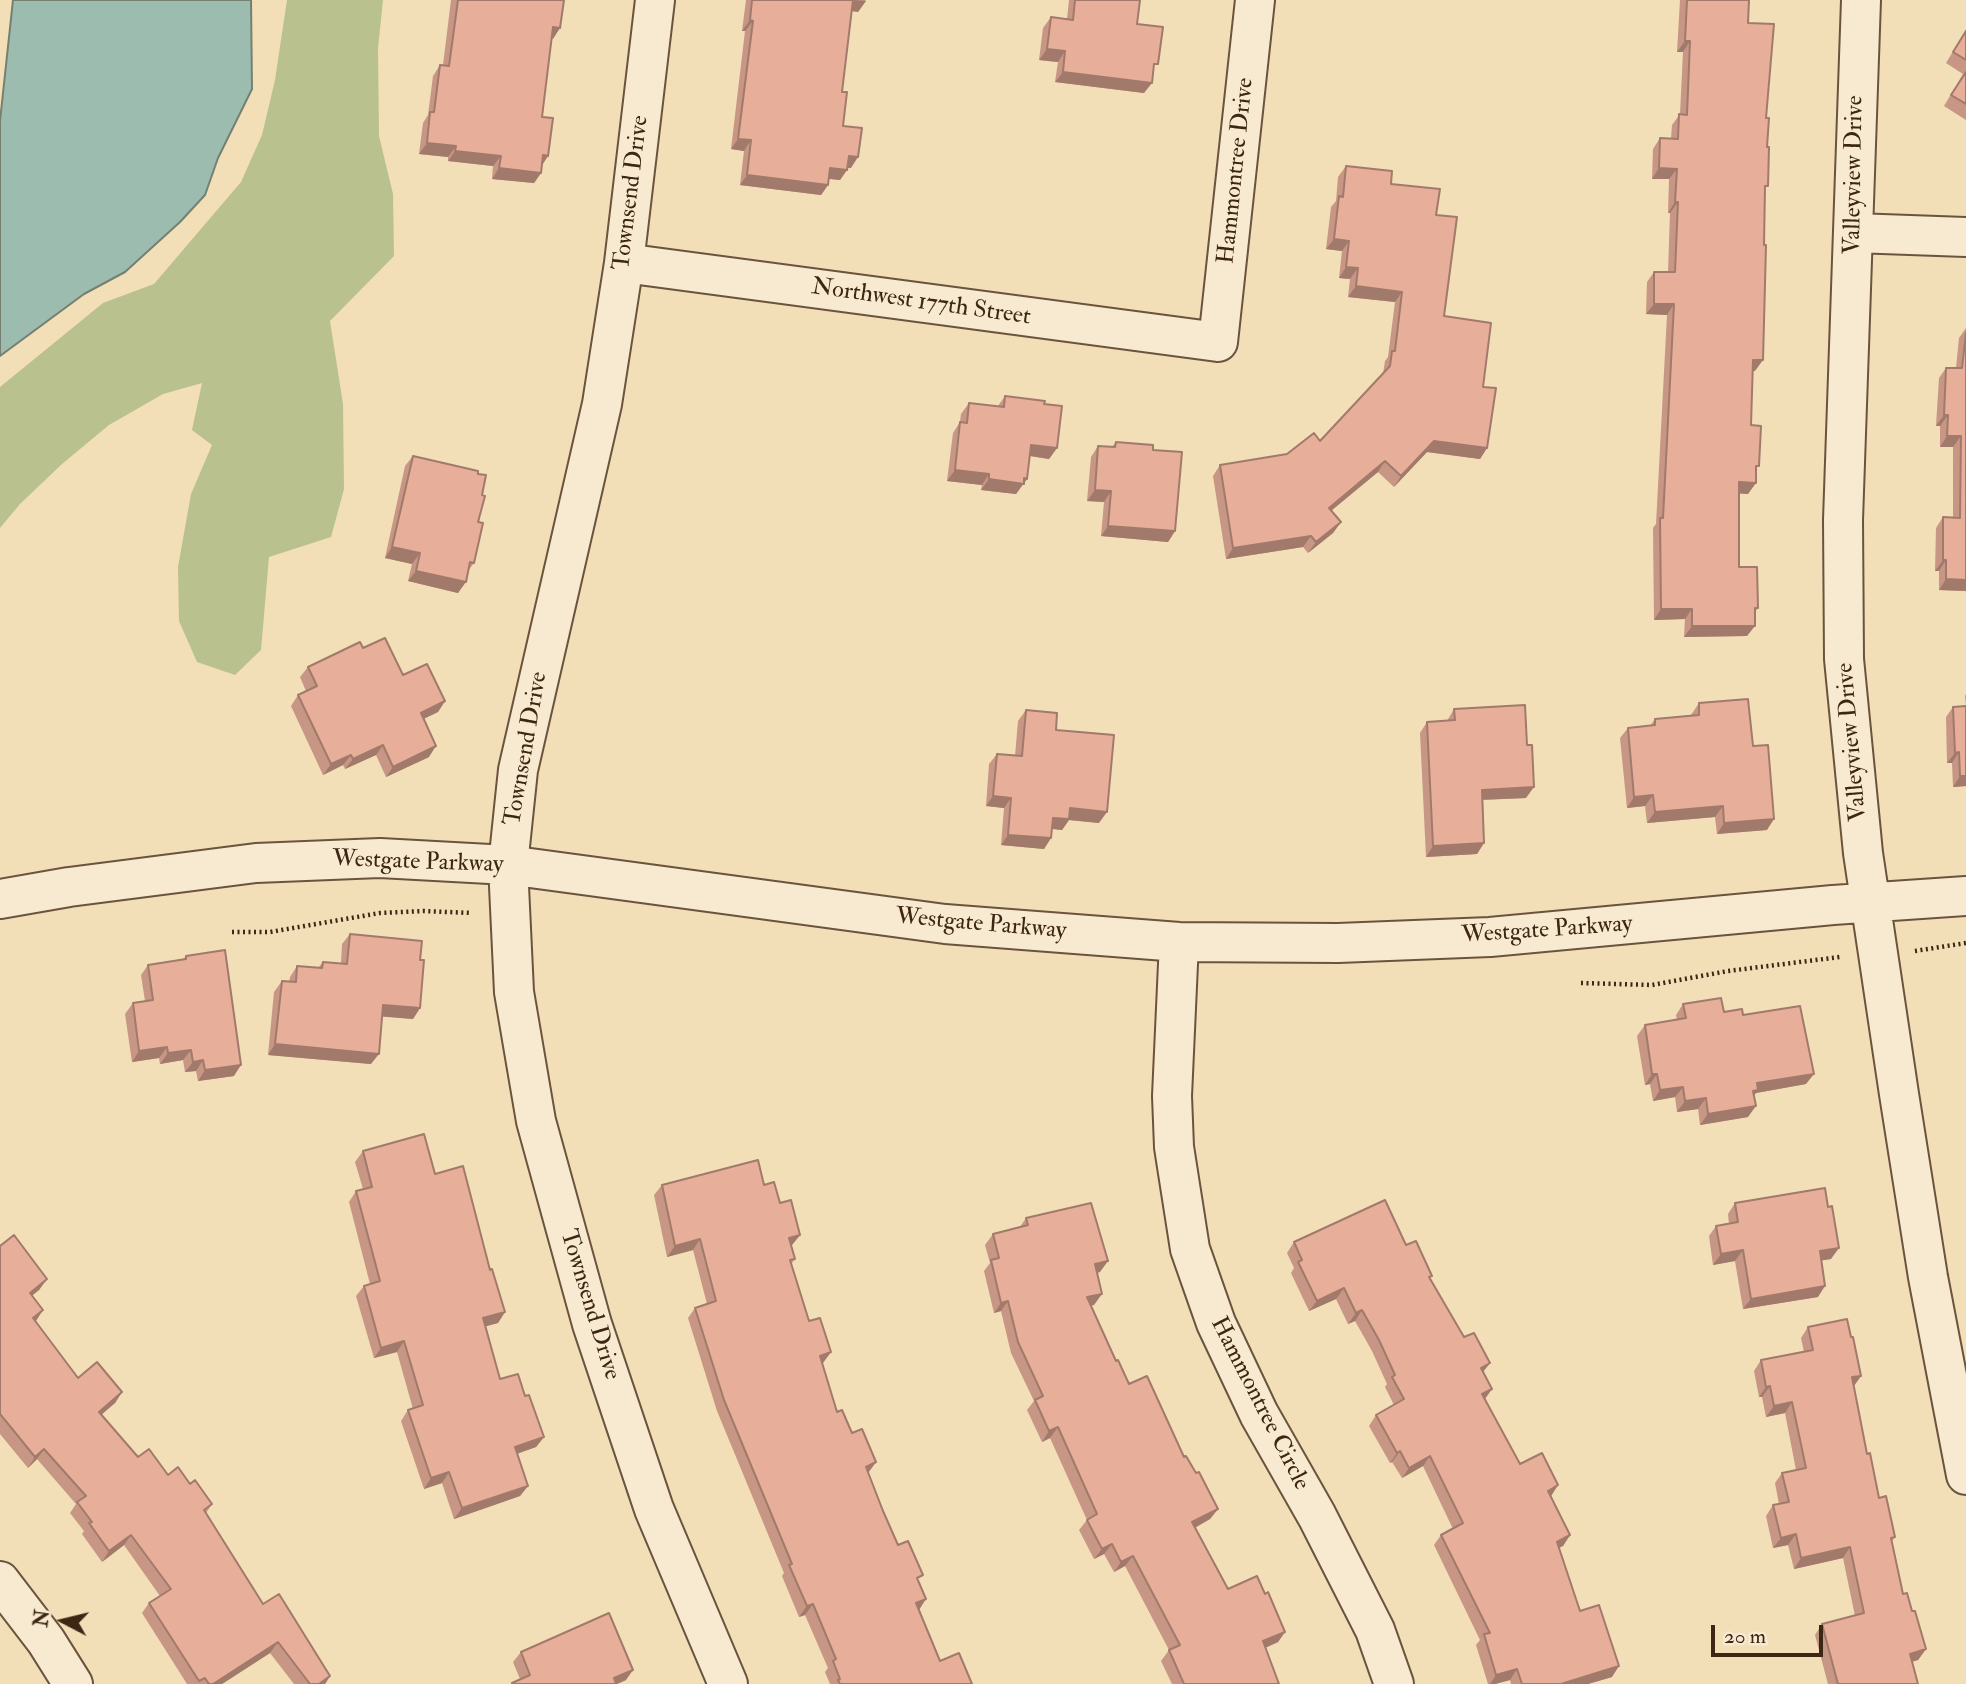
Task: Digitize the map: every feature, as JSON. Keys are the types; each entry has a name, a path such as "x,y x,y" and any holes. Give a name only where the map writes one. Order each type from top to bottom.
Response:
{"street":[{"name":"Townsend Drive","path":"655,0 624,263 602,404 518,770 509,865 514,992 536,1121 589,1312 654,1509 728,1684"},
{"name":"Hammontree Drive","path":"1218,342 1255,0"},
{"name":"Valleyview Drive","path":"1861,0 1843,520 1844,659 1863,853 1878,956 1928,1277 1965,1462"},
{"path":"1854,233 1966,237"},
{"name":"Northwest 177th Street","path":"624,263 1218,342"},
{"name":"Westgate Parkway","path":"0,899 69,887 256,863 380,858 509,865 945,924 1179,942 1338,943 1490,937 1871,902 1966,896"},
{"name":"Hammontree Circle","path":"1179,942 1172,1096 1174,1147 1190,1249 1216,1323 1253,1403 1317,1516 1375,1630 1394,1684"},
{"path":"0,1581 46,1642 73,1684"}],"path":[{"path":"232,932 270,932 349,917 423,911 473,913 511,919"},
{"path":"1581,983 1652,985 1728,971 1842,957 1878,956 1966,943"}],"green space":[{"path":"287,0 383,0 378,48 379,136 393,194 394,256 330,321 343,404 344,489 331,537 269,557 261,650 235,675 197,662 179,621 178,567 191,494 212,445 192,430 202,383 163,394 109,425 62,464 20,504 0,528 0,387 103,303 154,284 241,182 262,135 275,80"}],"shaded area":[{"path":"13,0 251,0 252,89 218,158 205,195 180,222 125,272 84,294 0,356 0,121"}],"building":[{"path":"458,0 564,0 560,28 553,27 542,117 553,118 548,156 543,155 541,173 499,168 501,156 455,151 456,146 427,143 430,112 434,112 440,65 449,66"},
{"path":"752,0 853,0 842,92 847,92 843,126 862,128 858,157 849,156 847,170 830,168 828,185 747,175 751,140 738,139 753,21 750,20"},
{"path":"1075,0 1140,0 1137,24 1163,27 1158,64 1154,64 1152,83 1063,72 1065,51 1047,49 1051,17 1073,20"},
{"path":"1687,0 1749,0 1748,23 1774,24 1766,118 1769,118 1769,147 1768,186 1765,186 1763,360 1753,360 1751,425 1761,426 1759,466 1756,466 1756,483 1739,482 1739,567 1757,567 1758,608 1755,608 1755,626 1692,626 1692,609 1661,609 1660,518 1663,518 1674,304 1654,304 1654,272 1675,272 1677,169 1659,168 1660,138 1678,139 1679,114 1687,115 1690,41 1685,41"},
{"path":"1966,31 1966,60 1953,52"},
{"path":"1966,72 1966,104 1951,95"},
{"path":"1346,166 1392,171 1391,184 1440,189 1436,215 1457,217 1444,316 1491,323 1483,387 1496,388 1487,448 1434,441 1401,476 1385,461 1329,508 1341,522 1316,542 1311,536 1233,548 1220,465 1287,454 1314,433 1320,441 1390,366 1392,351 1395,351 1402,292 1356,286 1358,268 1346,267 1349,241 1334,239"},
{"path":"1966,333 1966,580 1946,579 1943,517 1960,518 1961,436 1947,436 1948,415 1944,415 1946,368 1962,368"},
{"path":"1005,396 1062,406 1057,448 1031,445 1024,484 989,479 989,474 955,470 960,422 967,423 969,403 1004,407"},
{"path":"1116,442 1153,445 1153,450 1182,452 1175,531 1108,526 1111,491 1095,490 1098,446 1115,447"},
{"path":"413,456 486,475 482,495 485,496 478,522 483,523 474,563 470,562 466,582 416,571 420,553 392,547"},
{"path":"385,638 403,675 427,664 445,701 421,713 436,746 393,767 383,745 353,759 351,755 331,764 298,695 317,686 308,667 360,642 363,648"},
{"path":"1748,699 1753,746 1768,745 1774,819 1724,823 1723,806 1655,812 1653,795 1634,797 1628,728 1655,725 1655,719 1699,715 1699,703"},
{"path":"1525,705 1527,745 1532,745 1534,787 1482,790 1484,843 1433,846 1427,722 1455,720 1454,709"},
{"path":"1966,706 1966,776 1960,776 1959,752 1955,753 1953,707"},
{"path":"1026,710 1057,713 1056,730 1114,735 1107,812 1070,808 1069,819 1053,818 1051,838 1008,835 1011,798 993,796 997,754 1022,756"},
{"path":"350,934 422,941 420,960 424,960 420,1008 383,1005 379,1054 275,1044 282,981 296,982 297,966 322,968 323,962 347,964"},
{"path":"225,950 241,1065 205,1070 203,1060 193,1062 191,1050 168,1053 167,1047 139,1051 133,1003 153,1000 148,965"},
{"path":"1721,998 1724,1012 1742,1009 1743,1015 1800,1006 1814,1074 1757,1083 1758,1090 1753,1091 1756,1106 1708,1114 1706,1098 1685,1101 1683,1087 1660,1090 1657,1074 1652,1074 1645,1025 1686,1018 1683,1004"},
{"path":"424,1134 435,1174 463,1166 490,1270 492,1269 505,1312 483,1318 500,1379 518,1374 525,1396 529,1395 544,1437 515,1447 528,1486 462,1508 449,1472 431,1478 408,1410 423,1405 404,1341 381,1348 364,1286 380,1281 356,1191 372,1187 363,1151"},
{"path":"758,1160 764,1185 774,1182 780,1203 791,1200 800,1235 789,1238 795,1259 790,1260 809,1321 820,1318 831,1352 820,1356 837,1412 842,1410 852,1433 862,1429 876,1462 866,1467 883,1511 898,1545 908,1541 923,1575 917,1578 926,1599 916,1603 940,1661 959,1653 972,1684 840,1684 833,1661 836,1659 813,1604 807,1606 789,1565 792,1564 724,1400 695,1308 716,1301 700,1239 675,1246 662,1185"},
{"path":"1825,1188 1828,1207 1832,1206 1839,1248 1820,1251 1825,1286 1751,1299 1743,1250 1721,1254 1716,1226 1738,1222 1735,1203"},
{"path":"1385,1200 1406,1245 1416,1241 1432,1276 1429,1277 1464,1337 1474,1333 1490,1363 1481,1368 1492,1389 1482,1394 1520,1464 1542,1453 1558,1485 1548,1491 1570,1535 1557,1542 1580,1611 1599,1605 1619,1666 1561,1684 1522,1684 1517,1669 1496,1675 1484,1634 1490,1633 1441,1535 1463,1523 1430,1456 1409,1468 1400,1451 1397,1453 1376,1415 1404,1399 1392,1377 1395,1375 1379,1340 1362,1310 1356,1313 1344,1288 1317,1301 1298,1262 1302,1260 1294,1242"},
{"path":"1091,1203 1108,1261 1095,1264 1102,1294 1087,1297 1129,1384 1147,1376 1184,1457 1186,1456 1196,1473 1199,1472 1218,1509 1192,1522 1228,1589 1257,1576 1265,1594 1268,1592 1285,1632 1263,1641 1279,1684 1184,1684 1169,1650 1180,1645 1133,1556 1121,1562 1112,1544 1102,1549 1087,1520 1097,1514 1058,1427 1049,1431 1035,1400 1043,1396 1018,1342 1008,1301 1001,1303 991,1260 999,1258 993,1234 1028,1225 1026,1218"},
{"path":"14,1235 47,1279 30,1293 43,1310 33,1318 78,1378 97,1362 122,1392 99,1412 138,1457 149,1449 168,1475 178,1467 190,1484 195,1480 212,1504 204,1510 263,1604 279,1594 330,1676 319,1684 310,1684 278,1642 213,1684 209,1684 205,1678 199,1681 149,1603 171,1589 131,1535 109,1551 77,1502 86,1496 44,1449 35,1457 0,1414 0,1246"},
{"path":"1847,1319 1861,1376 1852,1377 1867,1454 1870,1453 1879,1498 1886,1496 1895,1537 1891,1538 1903,1594 1907,1593 1912,1611 1915,1611 1926,1649 1910,1654 1918,1684 1838,1684 1822,1624 1864,1613 1850,1547 1801,1558 1796,1534 1781,1538 1773,1505 1789,1502 1782,1473 1806,1468 1792,1402 1774,1406 1770,1386 1766,1387 1761,1360 1813,1350 1808,1327"},
{"path":"609,1613 633,1670 614,1678 616,1684 512,1683 530,1675 521,1652"}]}
